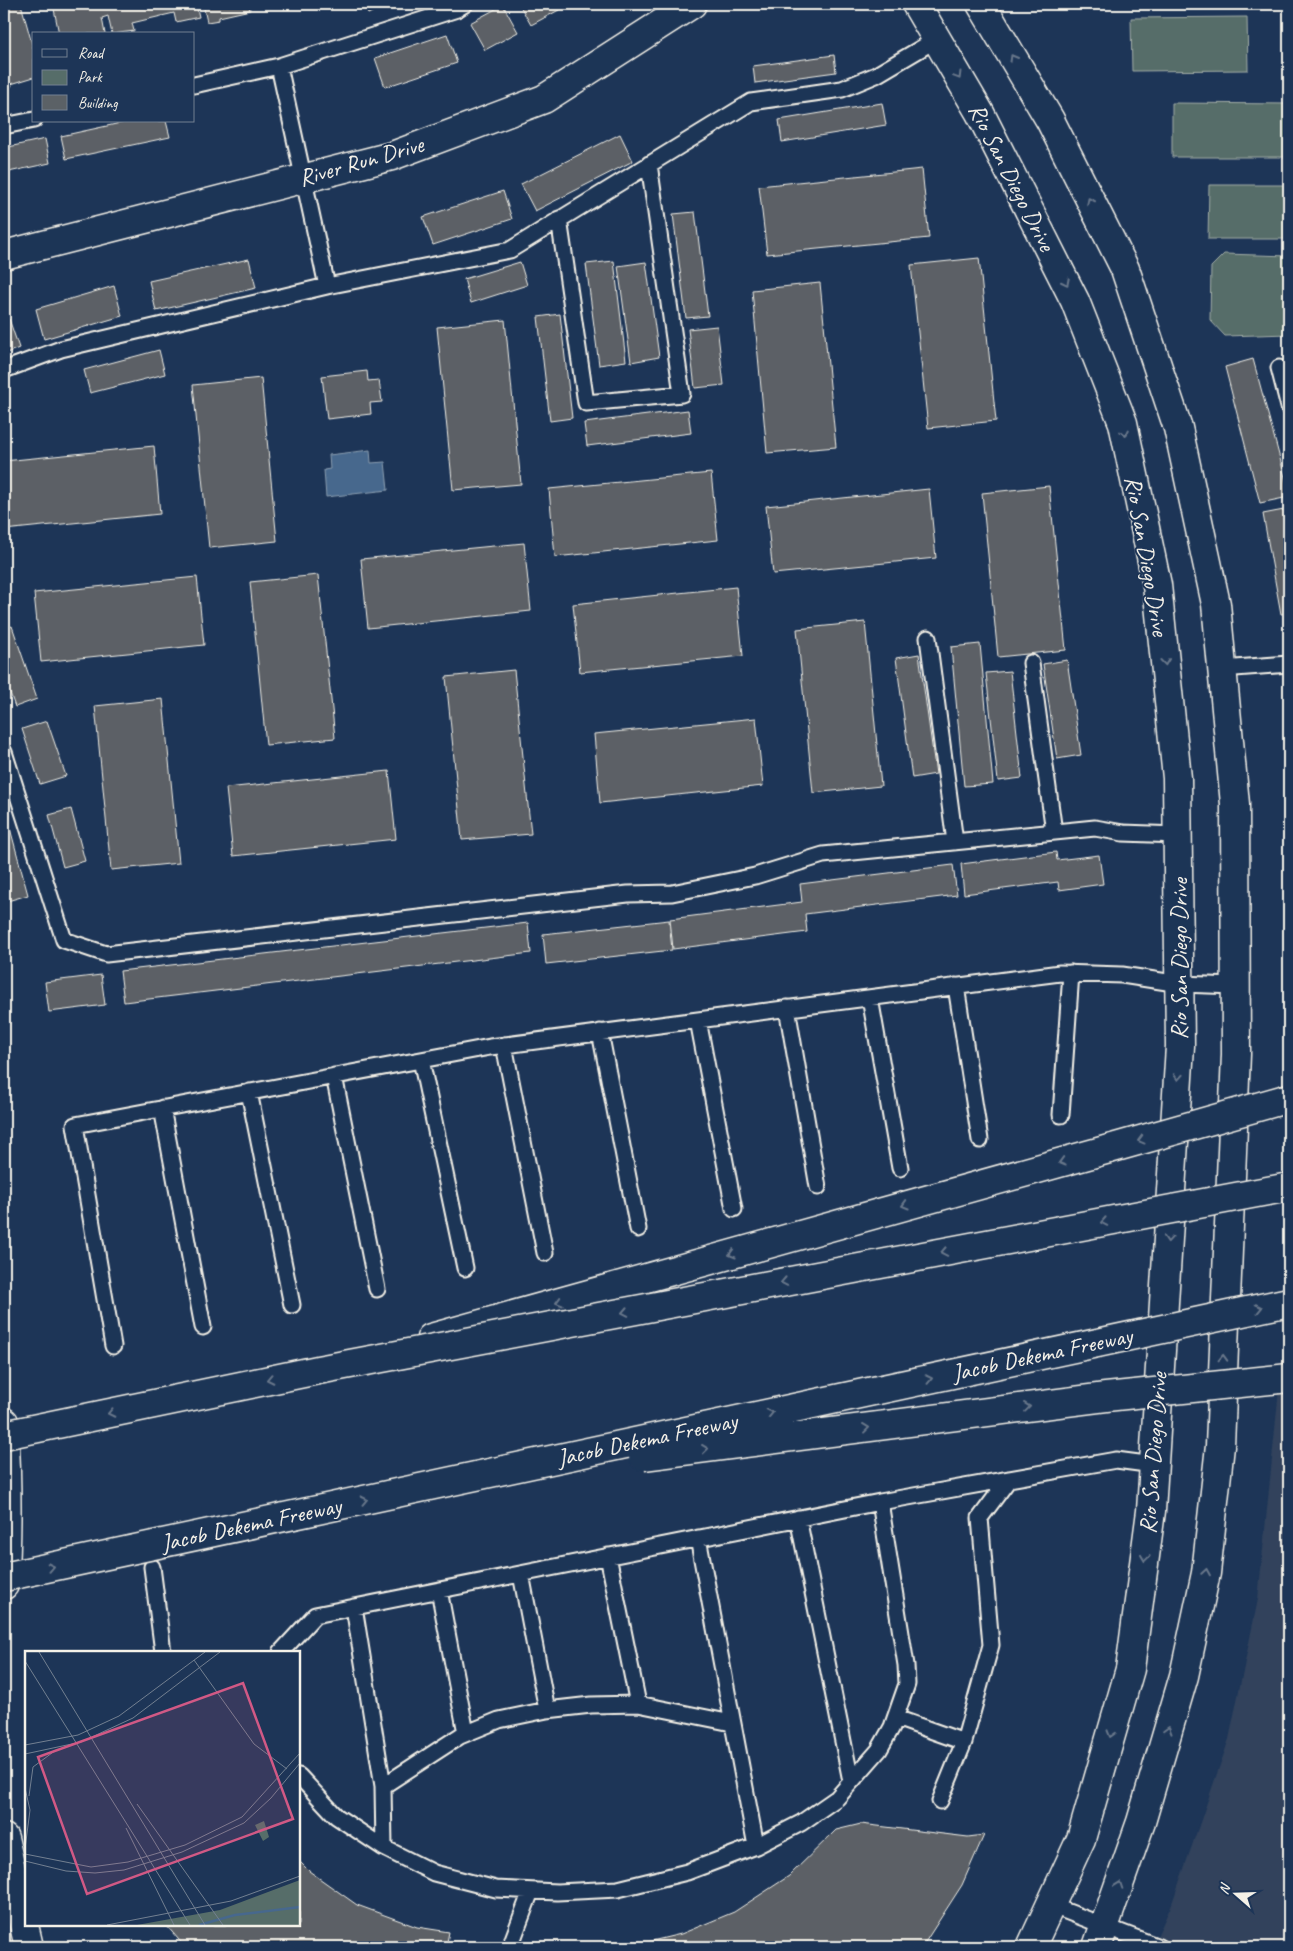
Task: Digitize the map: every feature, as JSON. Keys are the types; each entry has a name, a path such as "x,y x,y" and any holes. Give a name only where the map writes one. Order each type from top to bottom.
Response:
{"main road":[{"name":"River Run Drive","path":"4,255 392,156 544,99 692,4"},
{"name":"Rio San Diego Drive","path":"916,4 980,114 1075,301 1123,423 1157,585 1176,778 1180,1046 1151,1510 1130,1669 1081,1839 1031,1947"},
{"path":"981,4 1050,120 1125,269 1178,428 1216,604 1235,804 1236,1054 1220,1446 1206,1573 1184,1676 1141,1822 1101,1936"},
{"path":"318,1370 1289,1098"},
{"path":"4,1435 318,1370 1289,1187"},
{"name":"Jacob Dekema Freeway","path":"4,1577 1289,1302"},
{"path":"449,1482 597,1460 1106,1396 1289,1378"},
{"path":"4,1422 7,1472 7,1540 4,1585"},
{"path":"4,1838 29,1947"}],"lane":[{"path":"195,85 279,66 408,26 457,9 465,4"},
{"path":"4,370 61,349 327,286 510,250 752,102 842,89 876,75 937,40"},
{"path":"279,66 327,286"},
{"path":"4,126 32,120"},
{"path":"559,219 586,403 682,394 649,164"},
{"path":"1279,368 1289,407"},
{"path":"928,638 955,842"},
{"path":"1031,663 1054,832"},
{"path":"1222,669 1289,664"},
{"path":"4,752 64,940 106,954 628,894 672,892 755,876 823,855 1095,828 1123,834 1178,835"},
{"path":"113,1346 75,1125 504,1045 956,986 1071,973 1122,975 1180,984 1236,986"},
{"path":"1061,1115 1071,973"},
{"path":"956,986 980,1140"},
{"path":"870,998 900,1168"},
{"path":"786,1008 818,1187"},
{"path":"698,1020 734,1209"},
{"path":"600,1032 638,1229"},
{"path":"504,1045 545,1253"},
{"path":"421,1060 465,1268"},
{"path":"334,1076 377,1289"},
{"path":"249,1092 292,1305"},
{"path":"162,1108 203,1327"},
{"path":"282,1651 315,1615 880,1502 1116,1460 1154,1465"},
{"path":"940,1801 964,1742 991,1645 980,1518 1009,1479"},
{"path":"300,1777 336,1816 384,1848 434,1873 496,1889 531,1891 618,1888 687,1872 756,1846 801,1823 836,1798 879,1750 896,1718 907,1684 906,1665 880,1502"},
{"path":"798,1518 851,1781"},
{"path":"698,1538 756,1846"},
{"path":"608,1556 638,1704"},
{"path":"152,1567 163,1651"},
{"path":"520,1574 547,1710"},
{"path":"439,1590 466,1733"},
{"path":"354,1608 383,1786 384,1848"},
{"path":"383,1786 466,1733 499,1720 547,1710 591,1705 638,1704 732,1723"},
{"path":"896,1718 964,1742"},
{"path":"510,1947 531,1891"},
{"path":"1050,1905 1101,1936 1159,1947"}],"shaded area":[{"path":"370,450 371,463 385,462 388,490 326,497 324,470 330,469 329,455"},
{"path":"1289,1289 1289,1947 1152,1947 1171,1906 1229,1739 1258,1599"}],"green space":[{"path":"1247,17 1248,70 1132,71 1131,18"},
{"path":"1172,103 1288,104 1288,157 1172,157"},
{"path":"1209,185 1289,185 1289,239 1208,239"},
{"path":"1224,254 1289,256 1289,334 1225,336 1210,320 1211,267"}],"building":[{"path":"4,4 21,4 32,44 32,78 4,88"},
{"path":"53,4 196,4 199,17 176,22 174,13 132,23 134,31 112,32 108,16 102,18 105,32 59,32"},
{"path":"203,4 249,4 250,10 219,17 219,20 207,22"},
{"path":"363,4 388,4 368,14"},
{"path":"519,4 570,4 531,25"},
{"path":"503,5 518,32 485,50 470,23"},
{"path":"447,34 457,63 385,87 375,58"},
{"path":"834,55 836,72 755,83 753,66"},
{"path":"882,103 886,125 782,142 779,120"},
{"path":"125,122 166,122 170,137 66,159 61,136"},
{"path":"620,134 633,161 535,211 521,184"},
{"path":"45,139 50,163 4,173 4,148"},
{"path":"922,169 929,238 767,254 759,186"},
{"path":"503,191 512,219 433,245 423,217"},
{"path":"695,212 708,316 686,318 673,214"},
{"path":"979,258 996,421 928,428 911,265"},
{"path":"249,259 256,288 156,311 149,281"},
{"path":"614,261 626,361 599,365 586,264"},
{"path":"520,262 527,285 471,303 464,279"},
{"path":"646,262 659,357 631,362 618,266"},
{"path":"820,283 836,447 767,453 752,290"},
{"path":"114,286 122,316 44,339 36,309"},
{"path":"560,314 572,418 550,421 538,317"},
{"path":"9,319 19,348 4,354 4,321"},
{"path":"505,320 521,484 453,490 437,327"},
{"path":"717,326 724,385 695,388 688,329"},
{"path":"159,350 165,374 90,393 84,370"},
{"path":"1253,359 1289,492 1289,497 1260,503 1225,367"},
{"path":"367,371 368,381 379,380 382,402 370,403 371,414 327,419 322,376"},
{"path":"261,378 277,541 209,548 193,385"},
{"path":"688,410 691,433 587,446 584,423"},
{"path":"154,446 160,514 4,530 4,461"},
{"path":"711,473 718,540 555,557 549,489"},
{"path":"1049,486 1066,650 998,657 982,493"},
{"path":"929,489 936,558 773,574 766,506"},
{"path":"1289,509 1289,613 1281,614 1263,514"},
{"path":"524,543 531,611 368,628 361,559"},
{"path":"318,575 335,738 266,745 250,582"},
{"path":"197,577 204,645 41,662 34,593"},
{"path":"736,587 743,656 580,672 573,604"},
{"path":"865,622 881,786 813,793 797,629"},
{"path":"12,626 37,699 15,707 4,676 4,629"},
{"path":"980,644 993,784 964,786 951,647"},
{"path":"919,654 936,774 912,778 896,658"},
{"path":"1067,660 1081,755 1057,759 1043,664"},
{"path":"514,670 531,834 462,840 446,677"},
{"path":"1010,671 1022,778 998,781 986,673"},
{"path":"163,699 179,863 111,870 95,706"},
{"path":"756,718 763,786 600,803 594,734"},
{"path":"47,721 66,776 40,784 22,729"},
{"path":"389,771 396,839 233,856 226,788"},
{"path":"4,806 28,895 4,902"},
{"path":"71,809 85,861 63,867 49,815"},
{"path":"1056,852 1057,860 1099,855 1103,884 1059,890 1058,882 964,894 961,864"},
{"path":"953,865 957,895 805,914 807,932 673,949 670,919 802,902 800,884"},
{"path":"669,920 672,950 546,964 543,934"},
{"path":"528,923 531,953 124,1002 120,971"},
{"path":"101,975 105,1005 49,1012 45,982"},
{"path":"861,1824 968,1837 984,1835 962,1885 922,1947 627,1947 681,1934 734,1912 789,1876 836,1830"},
{"path":"300,1862 309,1871 357,1905 417,1927 449,1932 446,1947 185,1947 167,1926 300,1926"}]}
